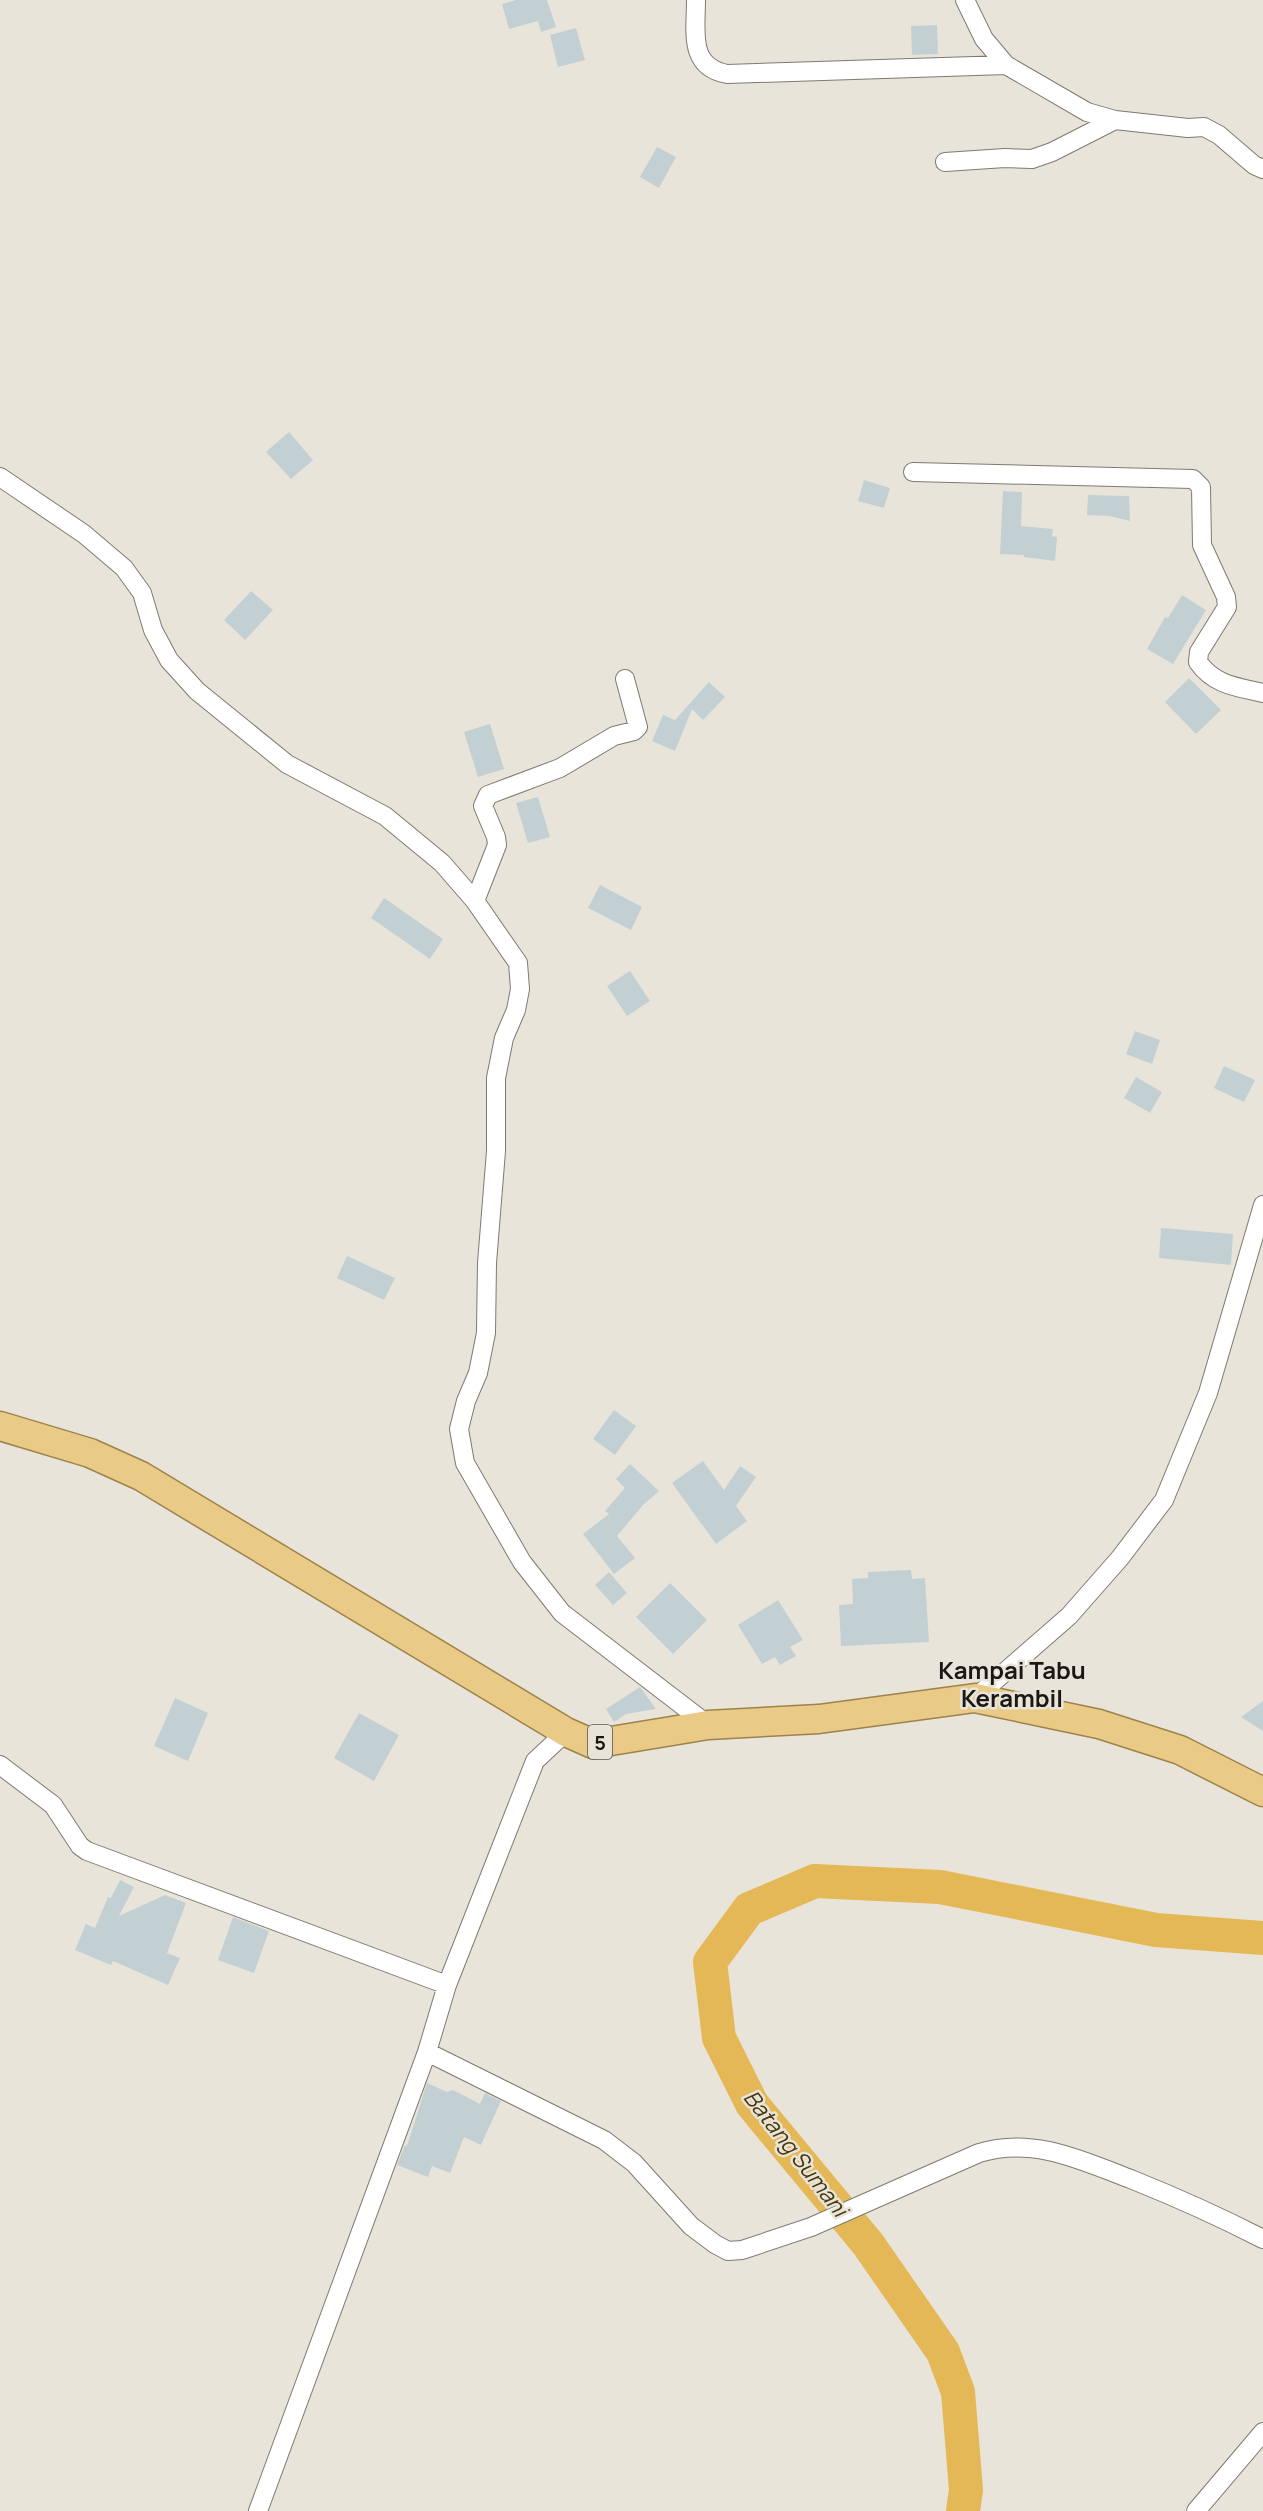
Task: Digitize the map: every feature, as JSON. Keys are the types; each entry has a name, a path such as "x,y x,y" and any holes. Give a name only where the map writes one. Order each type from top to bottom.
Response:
{"highway":[{"name":"5","path":"0,1426 90,1453 141,1476 566,1731 593,1744 708,1725 819,1719 975,1698 1099,1724 1170,1747 1263,1792"}],"street":[{"path":"696,0 697,48 704,63 714,72 727,74 1006,65"},
{"path":"965,0 984,39 1006,65 1086,112 1115,120 1188,128 1204,127 1219,135 1254,165 1263,169"},
{"path":"945,162 1005,158 1032,159 1052,152 1115,120"},
{"path":"913,472 1193,479 1201,487 1202,545 1226,597 1227,608 1199,652 1198,662 1204,670 1223,684 1263,693"},
{"path":"0,477 84,534 124,567 142,593 153,630 169,660 197,691 287,764 396,823 442,863 475,901 518,963 520,989 516,1010 504,1038 496,1078 496,1151 487,1263 486,1333 478,1373 466,1401 459,1429 465,1463 522,1562 562,1613 708,1725"},
{"path":"475,901 497,845 483,806 488,795 561,768 614,736 634,731 638,727 625,679"},
{"path":"975,1698 1069,1616 1120,1558 1164,1500 1208,1393 1263,1204"},
{"path":"258,2511 427,2052 447,1985 534,1761 566,1731"},
{"path":"0,1765 53,1805 80,1846 87,1851 447,1985"},
{"path":"427,2052 604,2140 634,2163 691,2226 715,2244 728,2250 742,2250 811,2227 996,2148 1012,2147 1068,2155 1206,2209 1263,2238"},
{"path":"1196,2511 1263,2432"}],"building":[{"path":"516,0 547,0 556,27 541,32 538,21 509,29 502,4"},
{"path":"937,25 938,54 912,55 911,26"},
{"path":"576,28 585,60 558,67 550,35"},
{"path":"657,147 676,157 659,188 640,177"},
{"path":"289,432 313,460 291,479 266,452"},
{"path":"864,480 890,488 884,508 858,501"},
{"path":"1003,491 1022,492 1021,526 1053,529 1052,536 1057,537 1055,561 1024,557 1024,555 1000,554"},
{"path":"1088,495 1129,496 1130,521 1110,516 1087,515"},
{"path":"251,591 273,610 245,640 224,620"},
{"path":"1182,595 1206,610 1173,664 1147,649 1165,617 1168,618"},
{"path":"1189,678 1221,710 1196,734 1165,702"},
{"path":"709,682 725,697 703,720 692,709 675,751 652,741 663,715 675,720"},
{"path":"490,724 504,769 478,777 464,732"},
{"path":"538,797 550,837 528,843 516,803"},
{"path":"600,885 642,907 631,930 588,908"},
{"path":"384,898 443,939 430,959 371,918"},
{"path":"630,971 650,1001 627,1016 607,986"},
{"path":"1135,1031 1160,1040 1152,1064 1126,1054"},
{"path":"1224,1066 1255,1080 1244,1102 1214,1088"},
{"path":"1136,1077 1162,1092 1150,1113 1124,1098"},
{"path":"1161,1228 1233,1234 1231,1265 1159,1258"},
{"path":"347,1256 395,1278 384,1300 337,1278"},
{"path":"614,1410 636,1426 615,1455 593,1439"},
{"path":"703,1461 724,1490 740,1466 756,1477 736,1506 747,1521 716,1544 672,1483"},
{"path":"630,1464 659,1491 643,1505 617,1536 635,1558 614,1574 583,1534 609,1514 605,1511 625,1488 616,1479"},
{"path":"911,1570 912,1579 925,1578 929,1642 841,1646 839,1605 853,1604 852,1579 868,1578 868,1572"},
{"path":"609,1572 627,1593 613,1605 595,1585"},
{"path":"670,1583 707,1620 673,1654 636,1617"},
{"path":"778,1600 803,1640 790,1647 796,1656 780,1665 775,1657 762,1664 738,1625"},
{"path":"640,1687 656,1709 626,1714 614,1722 606,1709"},
{"path":"175,1698 208,1713 188,1761 154,1746"},
{"path":"1263,1701 1263,1731 1241,1717"},
{"path":"359,1713 399,1735 374,1781 334,1758"},
{"path":"120,1880 134,1887 119,1916 165,1895 186,1903 167,1953 180,1958 168,1985 113,1961 111,1965 75,1950 86,1924 95,1928 108,1897 111,1898"},
{"path":"233,1917 269,1931 254,1973 218,1960"},
{"path":"427,2083 447,2092 453,2090 480,2104 485,2093 501,2101 481,2145 464,2137 450,2173 432,2166 428,2177 397,2165 405,2145 407,2146"}],"waterway":[{"name":"Batang Sumani","path":"963,2511 966,2490 958,2392 943,2352 868,2244 752,2104 719,2038 710,1962 749,1909 815,1881 940,1887 1156,1930 1263,1938"}],"district":[{"name":"Kampai Tabu Kerambil","path":"1012,1683"}]}
